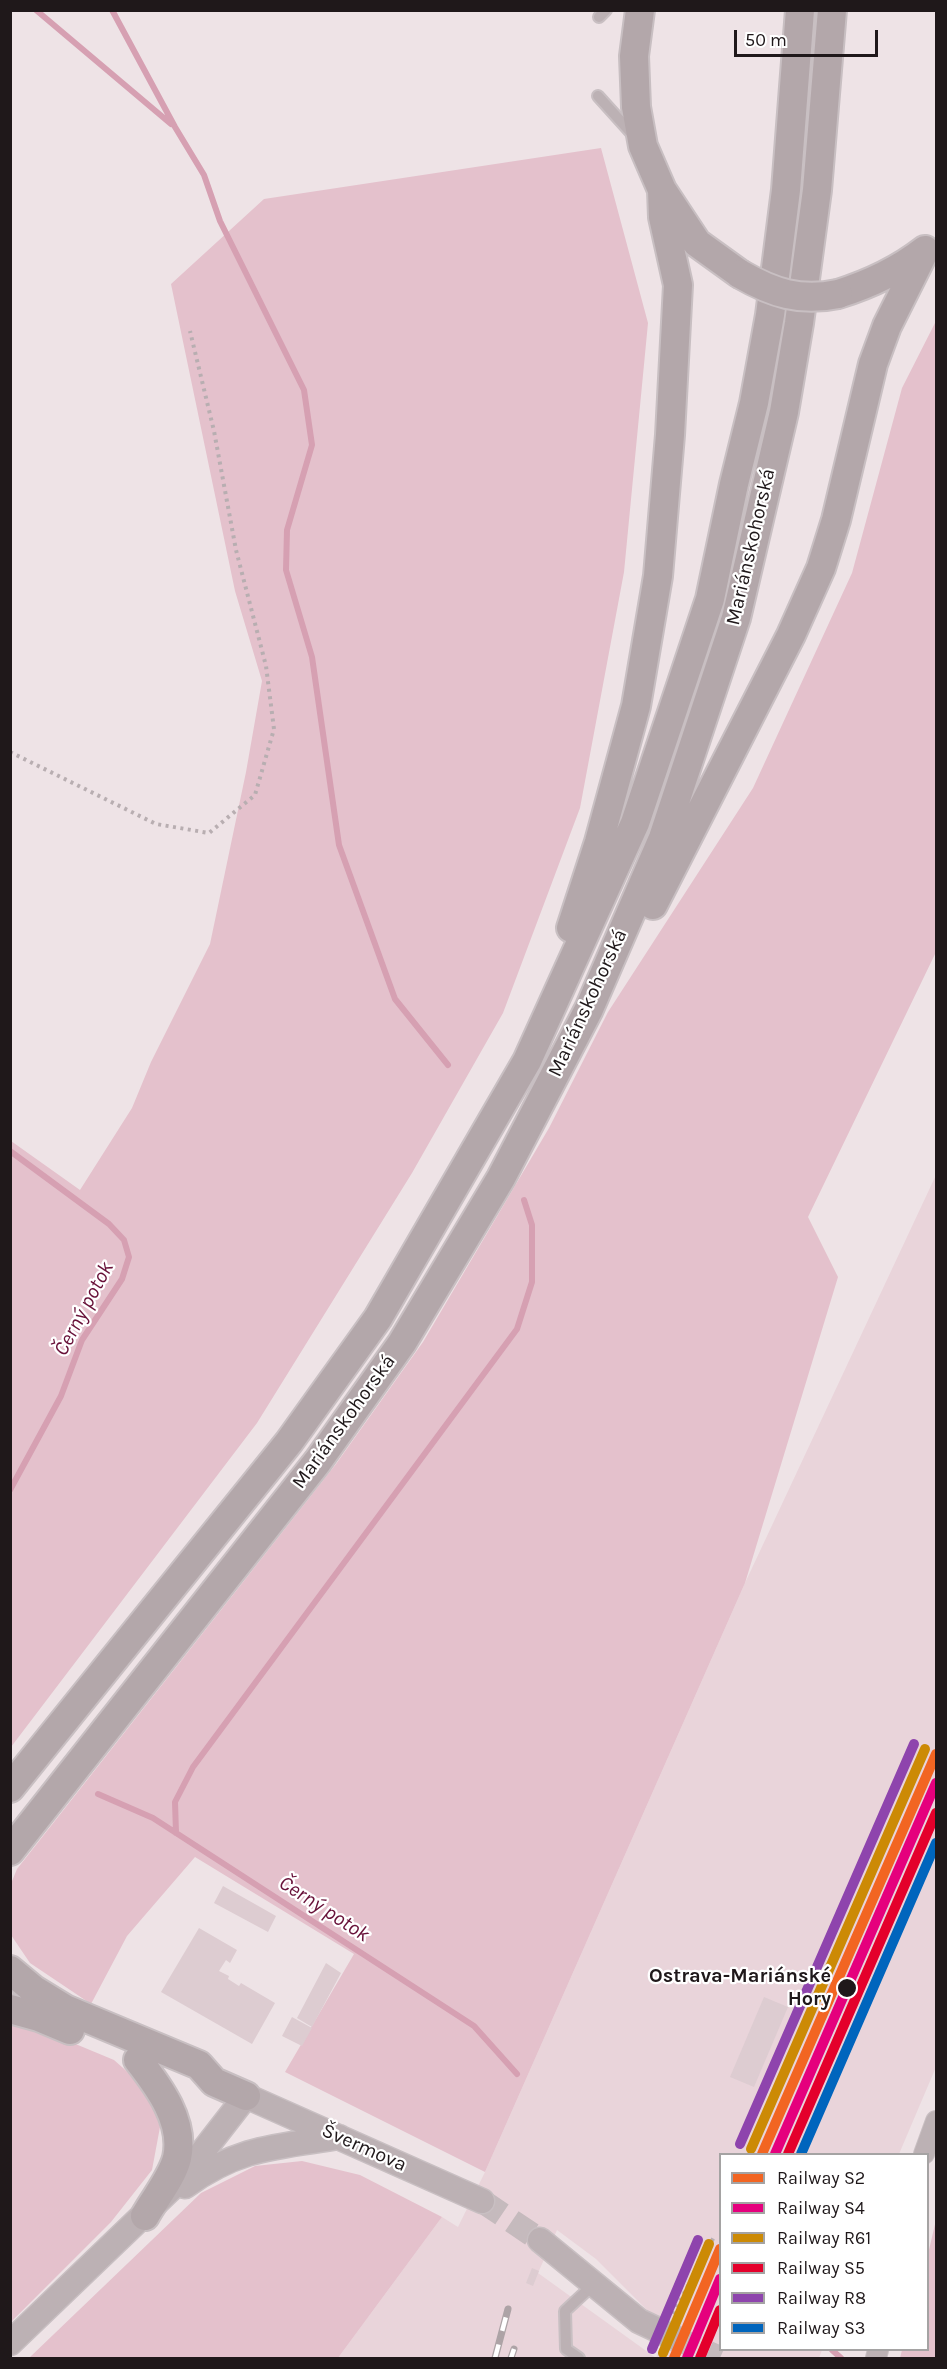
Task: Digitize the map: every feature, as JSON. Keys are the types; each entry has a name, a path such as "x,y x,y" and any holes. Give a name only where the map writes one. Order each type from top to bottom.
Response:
{"main road":[{"path":"640,10 636,25 634,56 636,107 643,146 662,190 697,243 760,286 784,294 807,298 838,294 886,276 906,264 931,244"},
{"name":"Mariánskohorská","path":"10,1788 289,1442 378,1318 527,1061 635,823 710,599 754,403 770,315 786,190 800,10"},
{"name":"Mariánskohorská","path":"10,1851 318,1461 402,1343 501,1178 589,1009 663,838 736,618 784,412 799,323 817,190 832,10"},
{"path":"527,1061 599,842 636,706 658,576 670,435 678,285 663,218 662,190"},
{"path":"589,1009 643,924 791,635 821,568 836,520 873,364 887,327 931,244"},
{"path":"10,1970 52,2002 199,2065 214,2082"},
{"path":"10,2009 39,2017 190,2082 214,2082 246,2096"},
{"path":"138,2060 165,2098 178,2147 172,2171 145,2216"}],"street":[{"path":"10,2343 145,2216 183,2176 246,2096"},
{"name":"Švermova","path":"246,2096 482,2201"},
{"path":"924,2153 936,2121"},
{"path":"145,2216 208,2170 234,2157 258,2149 339,2137"},
{"path":"540,2240 639,2321 673,2329"}],"lane":[{"path":"598,96 643,146"},
{"path":"579,2358 566,2349 565,2311 594,2284"}],"path":[{"path":"10,752 156,824 209,833 255,795 274,729 266,666 236,550 214,430 190,331"},
{"path":"673,2329 715,2235"},
{"path":"711,2332 719,2312"}],"shaded area":[{"path":"601,148 648,323 624,572 580,808 503,1013 412,1173 257,1423 11,1747 11,1141 80,1190 132,1108 151,1062 210,944 246,772 262,681 235,591 171,284 264,199"},
{"path":"936,321 936,952 808,1217 838,1277 745,1583 485,2172 285,2072 354,1954 195,1857 127,1936 91,2004 30,1963 11,1935 10,1886 17,1869 336,1464 423,1342 549,1128 608,1012 753,788 852,573 902,388"},
{"path":"936,1175 936,2067 899,2153 719,2153 719,2351 822,2351 819,2358 656,2358 338,2358 442,2217 458,2227 485,2172 745,1583","holes":["557,2230 596,2259 654,2317 669,2324 656,2358 538,2273"]},
{"path":"11,2023 25,2023 114,2060 148,2090 160,2127 152,2170 111,2222 11,2322"},
{"path":"302,2161 360,2175 442,2217 338,2358 29,2358 201,2193 255,2166"},
{"path":"936,2220 936,2358 900,2358 902,2351 929,2351 929,2250"}],"building":[{"path":"223,1886 276,1916 268,1932 214,1903"},
{"path":"199,1928 237,1950 230,1963 226,1960 219,1971 229,1976 228,1979 239,1986 241,1983 275,2003 252,2044 161,1992"},
{"path":"326,1963 341,1973 312,2027 297,2018"},
{"path":"764,1997 788,2007 754,2087 730,2077"},
{"path":"292,2017 312,2028 302,2046 282,2036"},
{"path":"532,2268 539,2271 533,2286 526,2283"}],"waterway":[{"path":"36,10 171,124"},
{"path":"112,10 175,127 204,175 220,221 304,390 312,445 287,530 286,570 312,657 339,845 395,999 448,1065"},
{"name":"Černý potok","path":"10,1151 109,1224 124,1240 129,1257 122,1279 82,1340 61,1396 10,1490"},
{"path":"176,1833 175,1802 193,1767 517,1329 532,1282 532,1225 524,1200"},
{"name":"Černý potok","path":"98,1794 153,1818 474,2026 517,2074"},
{"name":"Černý potok","path":"833,2351 841,2358"}],"tunnel":[{"path":"482,2201 540,2240"},
{"path":"675,2338 720,2358"}],"railway":[{"path":"495,2358 508,2309"},
{"path":"511,2358 514,2349"}],"rail line":[{"name":"R8","path":"740,2144 914,1744"},
{"name":"R61","path":"751,2149 925,1749"},
{"name":"S2","path":"762,2153 936,1754"},
{"name":"S4","path":"775,2153 936,1783"},
{"name":"S5","path":"788,2153 936,1813"},
{"name":"S3","path":"801,2153 936,1843"},
{"name":"R8","path":"652,2349 698,2240"},
{"name":"R61","path":"663,2353 709,2244"},
{"name":"S2","path":"674,2358 719,2251"},
{"name":"S4","path":"687,2358 719,2281"},
{"name":"S5","path":"700,2358 719,2312"}],"place":[{"name":"Ostrava-Mariánské Hory","path":"847,1988"}]}
